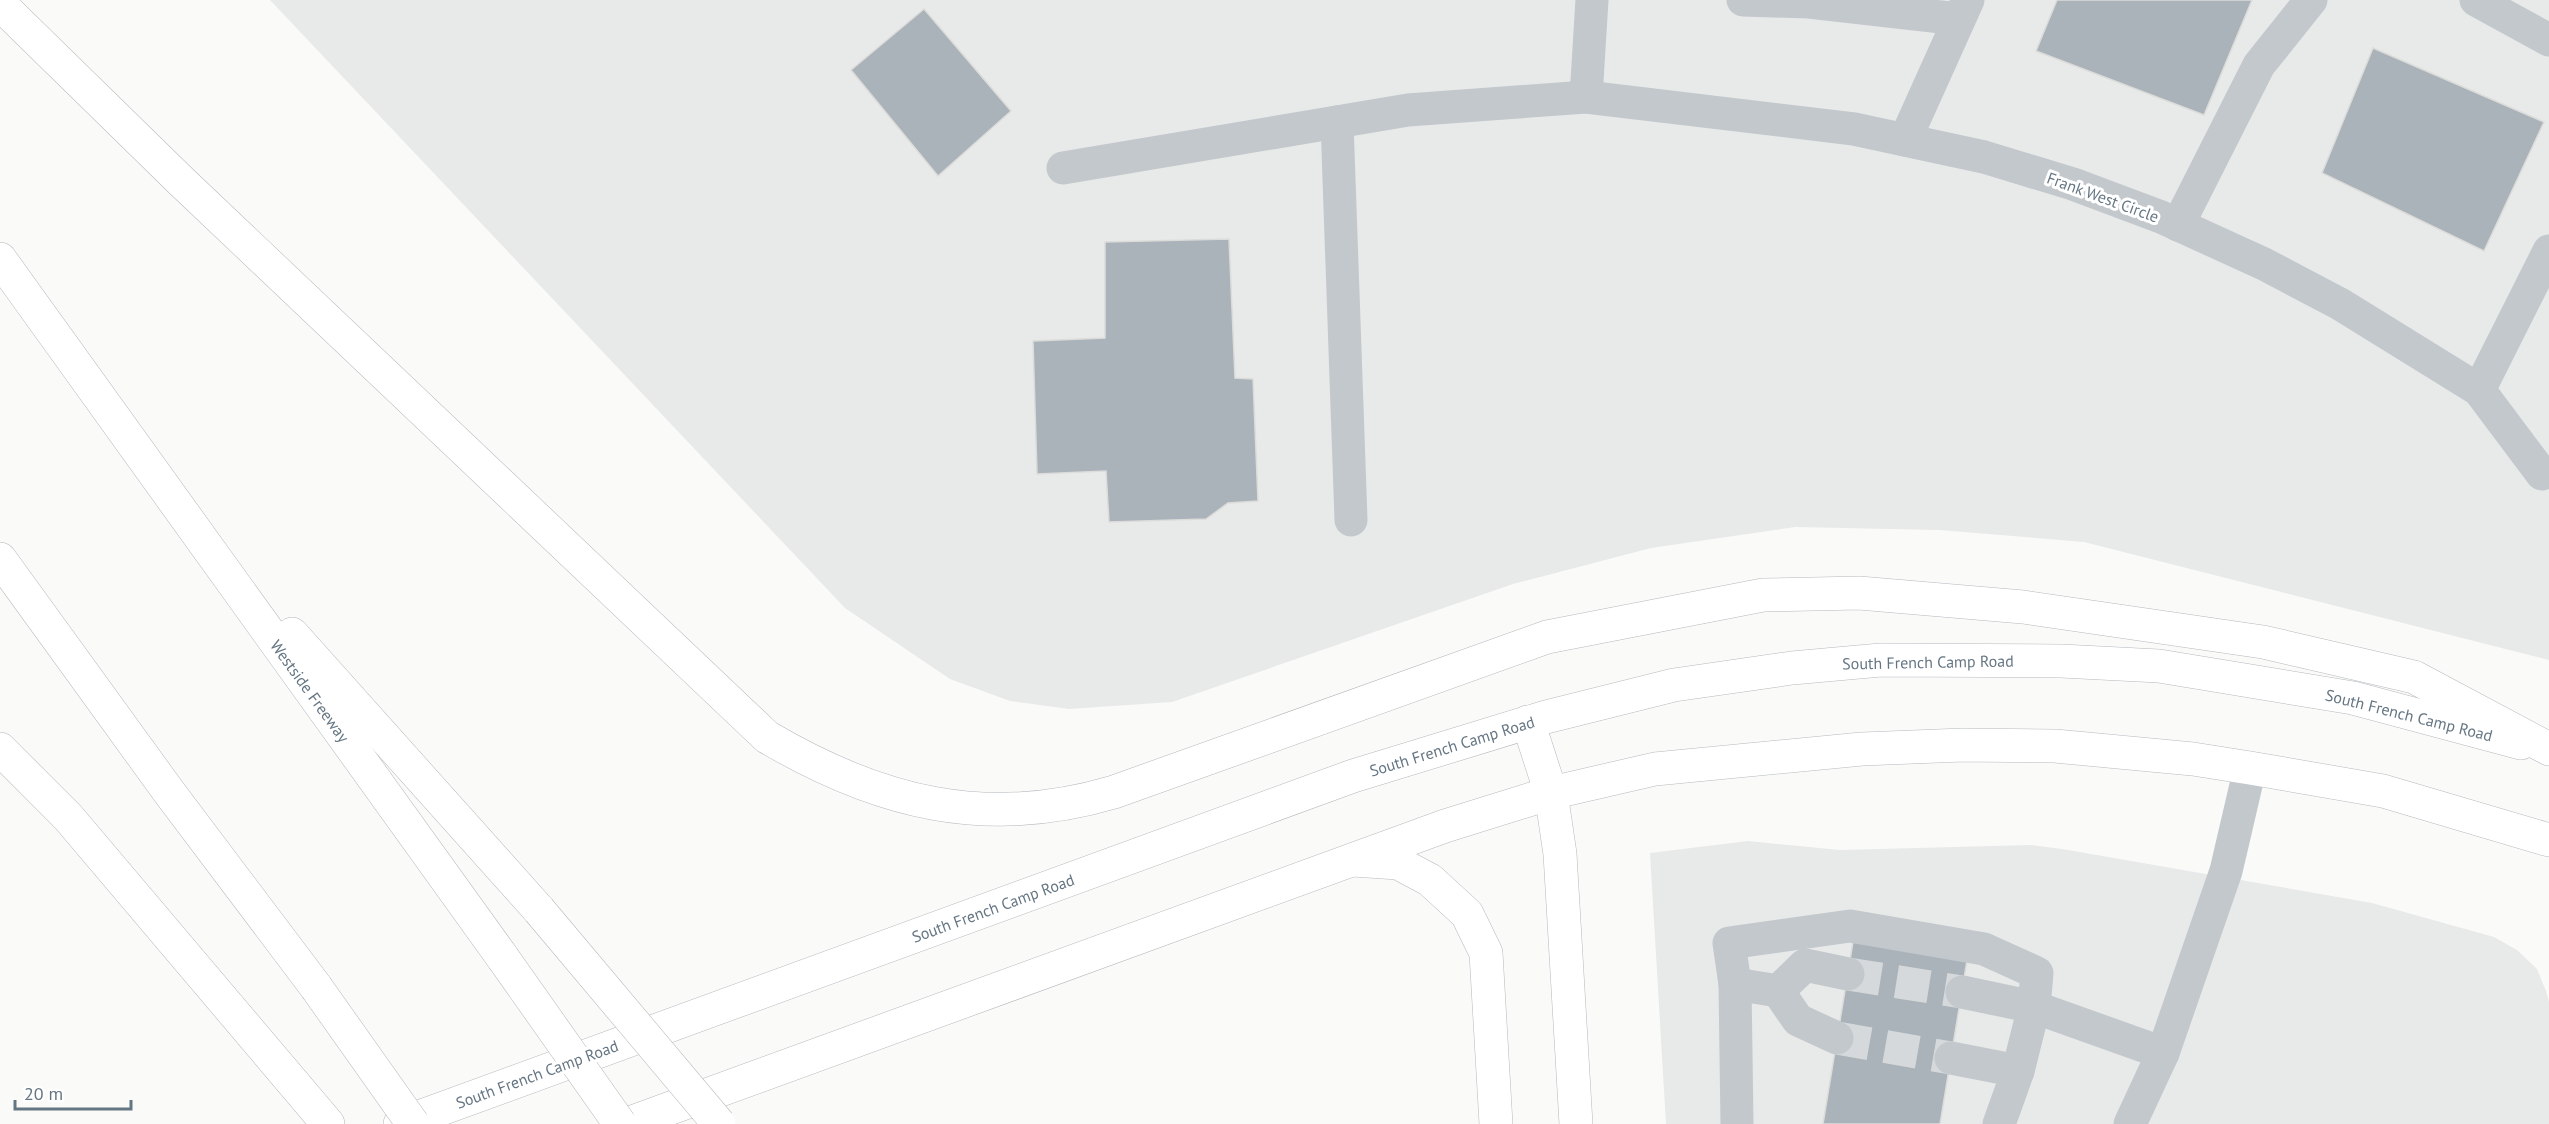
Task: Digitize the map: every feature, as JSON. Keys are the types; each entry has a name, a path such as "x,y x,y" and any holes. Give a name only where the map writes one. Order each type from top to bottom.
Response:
{"main road":[{"path":"0,4 182,182 767,737 807,761 876,790 947,807 1029,810 1075,804 1547,637 1762,595 1859,593 2023,607 2263,642 2414,677 2549,750"},
{"name":"Westside Freeway","path":"0,259 620,1124"},
{"path":"179,508 539,910 719,1124"},
{"path":"0,560 169,792 316,987 413,1124"},
{"name":"South French Camp Road","path":"400,1124 1353,776 1528,722 1674,685 1792,668 1881,660 2061,661 2159,666 2353,698 2462,725 2549,750"},
{"path":"1528,722 1551,793 1566,922 1576,1124"},
{"path":"627,1124 1445,826 1551,793 1655,770 1753,758 1907,747 2055,746 2193,759 2383,791 2549,840"},
{"path":"0,749 69,817 328,1124"},
{"path":"1353,860 1398,863 1430,880 1467,914 1486,954 1496,1124"}],"street":[{"path":"1586,98 1592,0"},
{"path":"1743,0 1963,10 1905,140"},
{"path":"2178,225 2259,65 2311,0"},
{"path":"2476,0 2549,40"},
{"name":"Frank West Circle","path":"1063,168 1408,110 1586,98 1854,129 1984,157 2073,184 2178,225 2264,264 2340,304 2479,390 2542,474"},
{"path":"1337,122 1351,520"},
{"path":"2479,390 2541,289 2549,251"},
{"path":"2130,1124 2163,1053 2226,871 2250,768"},
{"path":"1737,1124 1735,984 1729,943 1850,926 1984,949 2037,973 2034,1006 2018,1071 1999,1124"},
{"path":"1778,991 1805,966 1848,974"},
{"path":"1735,984 1778,991 1798,1020 1837,1038"},
{"path":"1962,992 2034,1006 2163,1053"},
{"path":"1951,1058 2018,1071"}],"shaded area":[{"path":"270,0 2549,0 2549,660 2084,542 1939,530 1795,527 1651,548 1513,584 1172,702 1069,709 1010,701 950,679 845,608"},
{"path":"1748,841 1840,850 2031,845 2372,903 2494,937 2517,950 2537,969 2546,991 2549,1002 2549,1124 1666,1124 1650,853"}],"building":[{"path":"2057,0 2252,0 2204,115 2036,51"},
{"path":"924,9 1011,111 938,176 851,70"},
{"path":"2373,48 2544,122 2484,251 2322,173"},
{"path":"1229,239 1235,378 1253,379 1258,501 1228,503 1206,519 1109,522 1106,471 1037,474 1033,341 1105,338 1105,242"},
{"path":"1854,936 1968,954 1940,1124 1823,1124"}],"tunnel":[{"path":"1848,974 1962,992"},
{"path":"1837,1038 1951,1058"}]}
